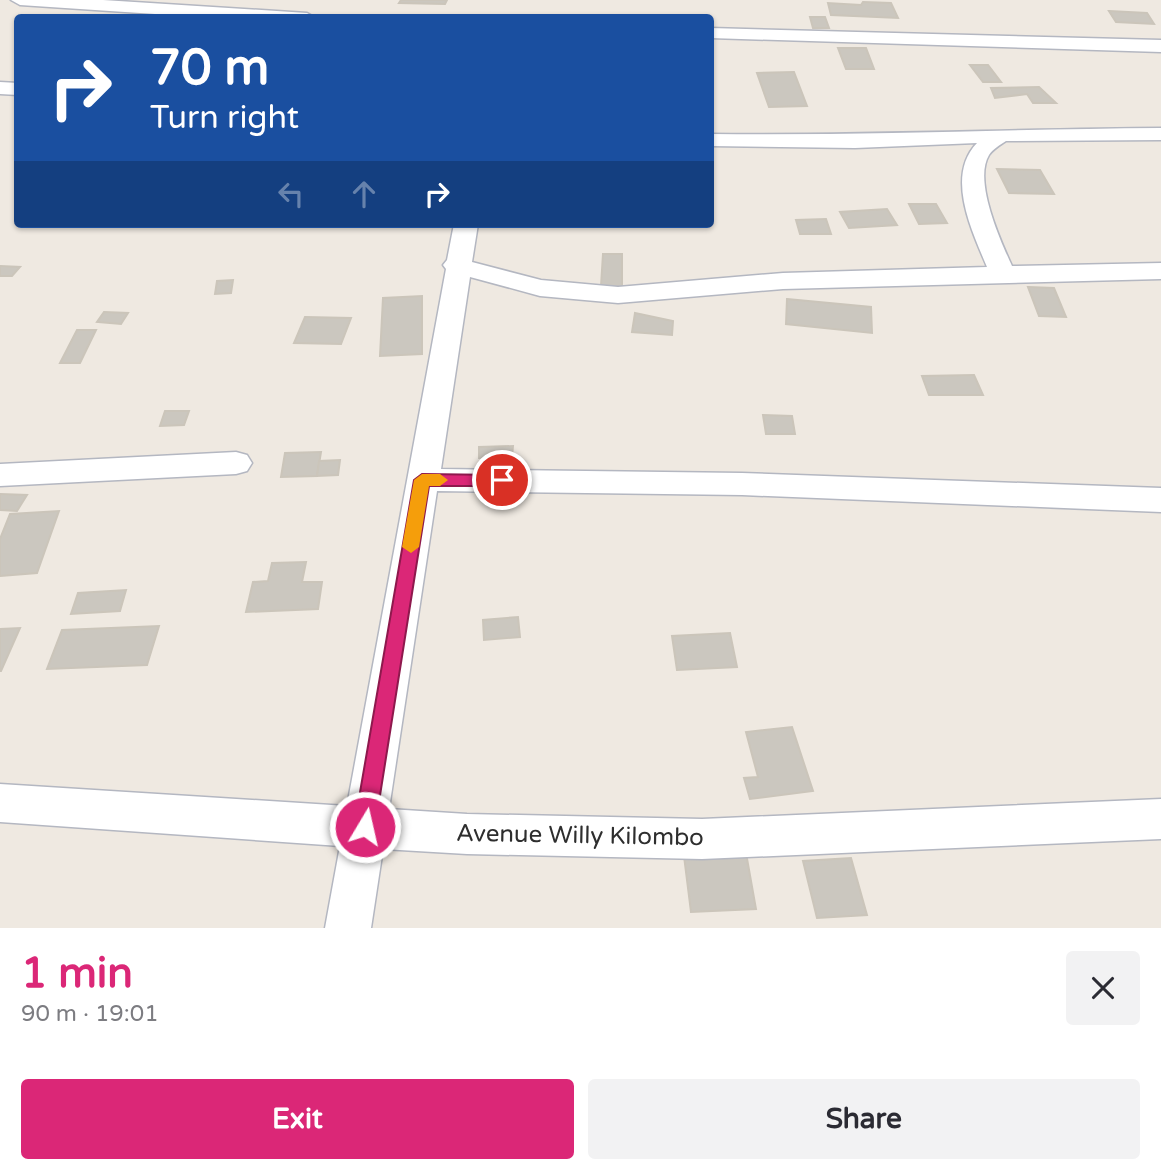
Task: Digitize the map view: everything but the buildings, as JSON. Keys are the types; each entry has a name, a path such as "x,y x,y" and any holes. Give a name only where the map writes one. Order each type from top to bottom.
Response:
{"street":[{"path":"20,0 243,14"},
{"path":"714,33 1161,46"},
{"path":"714,140 855,142 1001,135 1160,136"},
{"path":"1001,135 982,149 974,163 980,221 1003,274"},
{"path":"348,928 456,265 465,228"},
{"path":"456,265 540,288 618,295 783,281 1161,271"},
{"path":"0,475 236,463"},
{"path":"422,480 819,486 1161,500"},
{"name":"Avenue Willy Kilombo","path":"0,803 467,834 702,839 1161,819"}],"slow traffic":[{"path":"411,547 422,480 440,480"}],"route":[{"path":"365,827 422,480 502,480"}]}
